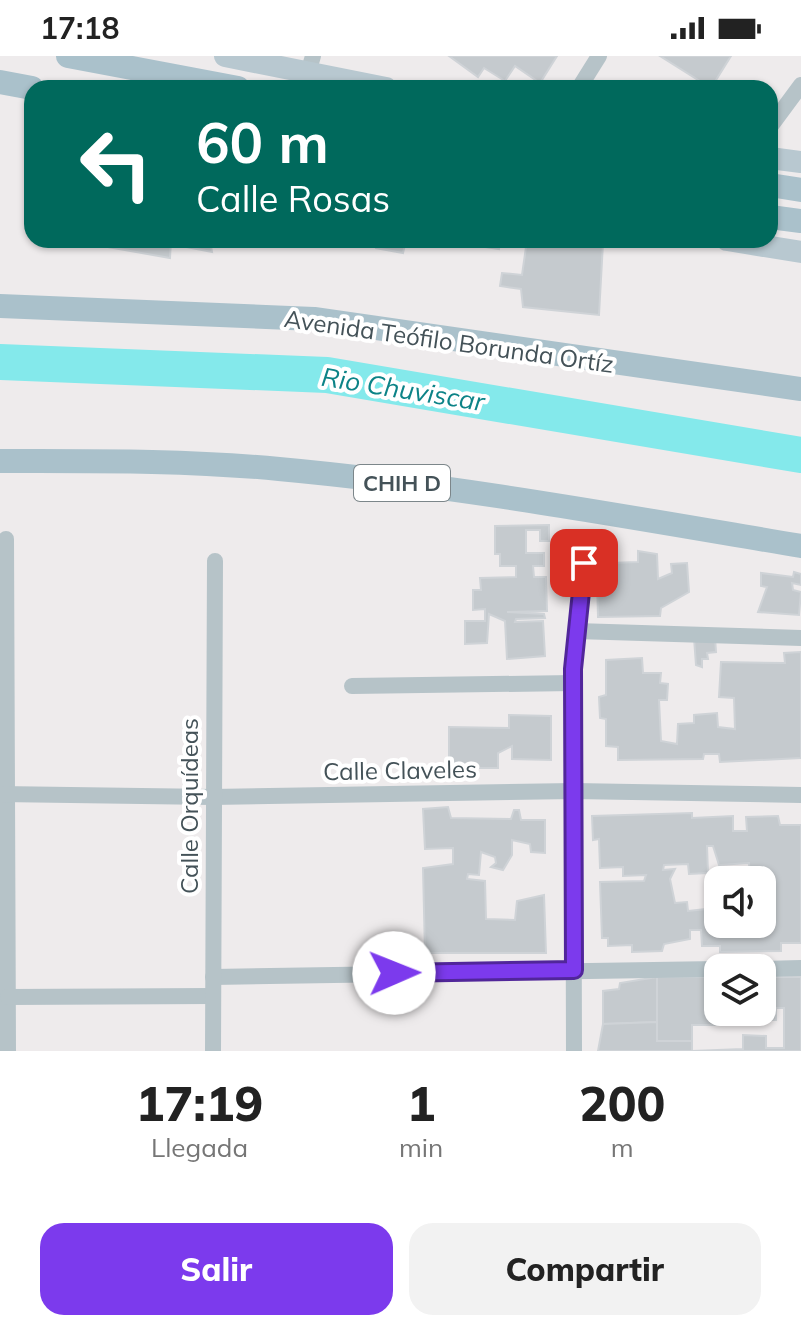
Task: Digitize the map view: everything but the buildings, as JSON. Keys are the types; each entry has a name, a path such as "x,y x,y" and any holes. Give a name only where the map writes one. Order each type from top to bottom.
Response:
{"main road":[{"path":"68,56 196,80"},
{"path":"0,82 24,86"},
{"path":"778,186 801,190"},
{"path":"778,218 801,221"},
{"name":"Avenida Teófilo Borunda Ortíz","path":"0,306 314,319 801,389"},
{"name":"CHIH D","path":"0,461 184,463 340,475 522,499 801,546"}],"street":[{"path":"225,56 310,64 361,80"},
{"path":"584,80 599,56"},
{"path":"778,116 801,85"},
{"path":"778,159 801,162"},
{"path":"776,248 801,252"},
{"path":"6,539 4,794 8,1051"},
{"name":"Calle Orquídeas","path":"213,1051 215,561"},
{"path":"574,1051 573,683 584,563"},
{"path":"576,631 801,638"},
{"path":"352,686 573,683"},
{"name":"Calle Claveles","path":"4,794 212,797 574,791 801,795"},
{"path":"776,969 801,968"},
{"path":"213,977 704,969"},
{"path":"8,997 212,996"}],"waterway":[{"name":"Rio Chuviscar","path":"0,362 327,375 801,455"}],"route":[{"path":"394,973 574,970 573,669 584,563"}]}
